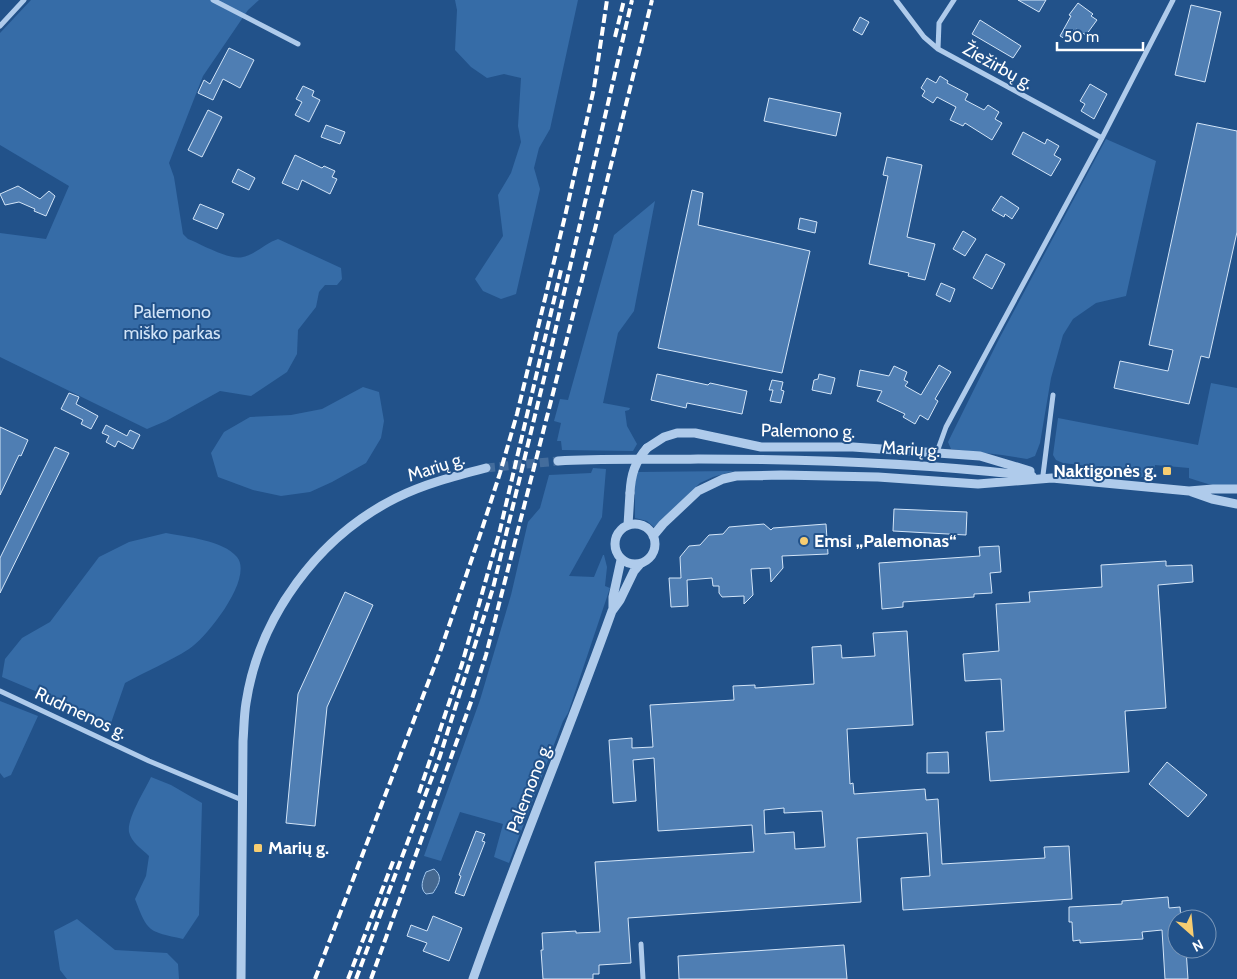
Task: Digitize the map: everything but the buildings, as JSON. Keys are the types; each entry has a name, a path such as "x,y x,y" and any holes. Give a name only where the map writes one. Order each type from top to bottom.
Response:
{"street":[{"path":"0,26 24,0"},
{"path":"213,0 298,44"},
{"name":"Žiežirbų g.","path":"896,0 924,37 938,49 1102,138"},
{"path":"938,49 939,23 954,0"},
{"path":"937,452 946,427 1102,138 1173,0"},
{"path":"1042,475 1053,395"},
{"name":"Palemono g.","path":"473,979 495,917 582,695 613,608 613,597 622,560 614,548 615,540 617,534 628,525 634,466 647,448 664,437 677,433 695,433 761,448 853,447 980,456 1052,478"},
{"name":"Marių g.","path":"558,461 725,459 818,461 905,465 1052,478"},
{"name":"Marių g.","path":"241,979 242,800 246,703 264,639 282,604 302,575 332,543 363,518 395,499 453,476 486,468"},
{"name":"Palemono g.","path":"613,608 620,600 634,571 640,564 646,561 654,550 653,536 663,524 698,491 723,479 736,476 878,477 978,484 1052,478 1190,491 1237,489"},
{"name":"Palemono g.","path":"1190,491 1212,499 1237,504"},
{"path":"628,525 636,524 643,526 653,536"},
{"path":"622,560 627,563 640,564"},
{"name":"Rudmenos g.","path":"0,690 149,761 242,800"},
{"path":"641,944 643,979"}],"green space":[{"name":"Palemono miško parkas","path":"31,0 259,0 248,10 203,76 169,163 174,177 183,234 188,239 237,258 251,254 278,239 341,268 342,279 337,285 325,285 319,292 316,307 298,330 297,354 287,372 251,396 220,391 166,421 147,429 0,357 0,233 46,239 69,186 0,145 0,33"},
{"path":"455,0 578,0 550,129 539,148 534,168 540,189 516,294 501,299 483,291 475,279 503,236 498,195 511,173 521,142 518,126 521,78 504,74 487,78 471,67 455,50 457,10"},
{"path":"1106,139 1156,161 1126,296 1096,303 1073,319 1063,335 1051,378 1040,443 1035,456 1027,459 951,449 948,442 999,339"},
{"path":"655,201 634,311 618,333 603,403 630,408 625,411 627,426 637,444 633,451 562,450 561,441 557,441 561,423 554,421 560,399 568,400 614,235"},
{"path":"1211,383 1237,388 1237,486 1207,484 1189,478 1189,468 1155,465 1154,475 1131,479 1121,478 1088,466 1063,463 1056,460 1053,455 1058,418 1198,445"},
{"path":"363,387 379,392 384,421 381,438 366,463 310,492 281,496 253,490 218,477 211,453 224,432 250,417 291,415 322,409"},
{"path":"593,468 606,469 602,517 569,576 594,577 604,555 607,567 605,586 610,588 568,713 563,721 509,863 494,857 503,824 460,812 441,861 424,856 480,700 511,595 528,522 540,508 549,475 591,473"},
{"path":"734,471 700,483 654,527 647,521 635,518 635,480 638,472"},
{"path":"166,533 204,540 231,551 237,557 241,566 239,579 234,592 217,620 197,642 181,654 125,683 111,723 2,677 5,659 22,638 50,622 99,557 129,542"},
{"path":"0,701 38,716 11,775 4,778 0,773"},
{"path":"151,777 171,785 202,803 199,915 183,939 151,929 143,918 135,899 146,876 149,856 132,839 129,826"},
{"path":"77,919 115,950 167,953 178,964 179,979 67,979 60,970 54,931"}],"shaded area":[{"path":"434,869 439,875 439,881 433,893 426,894 422,883 426,872"}],"tunnel":[{"path":"486,468 558,461"}],"railway":[{"path":"315,979 441,649 500,473 517,414 566,212 594,88 607,0"},
{"path":"615,37 624,0"},
{"path":"356,979 440,756 493,588 632,0"},
{"path":"371,979 471,702 486,655 652,0"},
{"path":"419,793 462,664 500,530 561,270"},
{"path":"348,979 394,859"}],"place":[{"name":"Naktigonės g.","path":"1167,471"},
{"name":"Emsi „Palemonas“","path":"804,541"},
{"name":"Marių g.","path":"258,848"}]}
